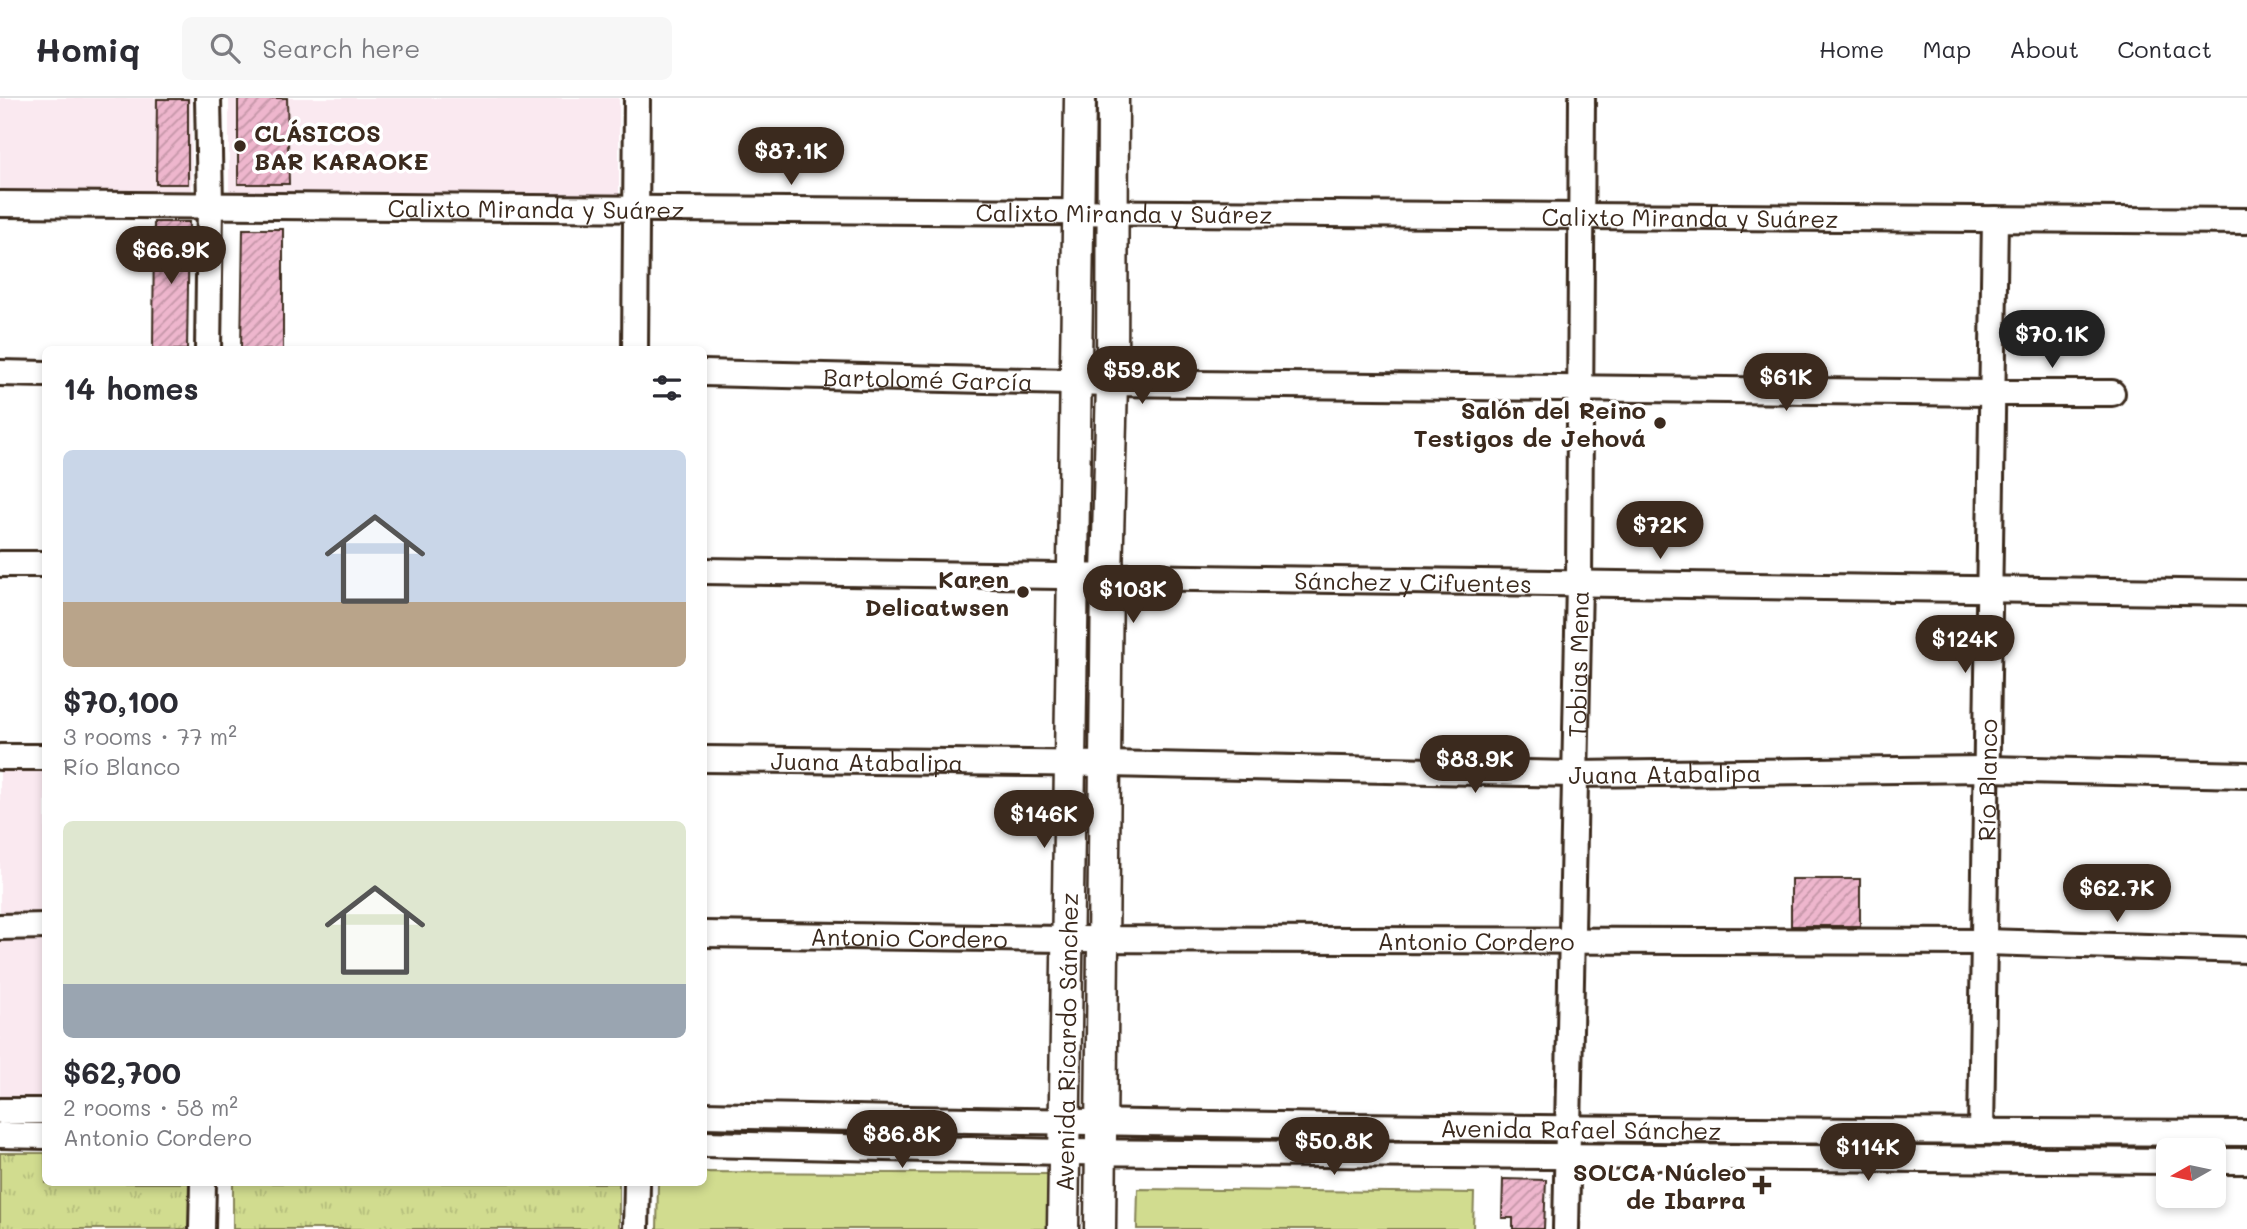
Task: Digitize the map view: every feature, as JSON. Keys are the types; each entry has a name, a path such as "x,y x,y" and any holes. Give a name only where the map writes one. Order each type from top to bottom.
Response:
{"main road":[{"name":"Avenida Ricardo Sánchez","path":"1063,1229 1080,98"},
{"name":"Avenida Ricardo Sánchez","path":"1100,1229 1112,383 1113,98"}],"street":[{"path":"208,98 208,346"},
{"path":"635,346 637,98"},
{"name":"Tobias Mena","path":"1566,1229 1570,1130 1573,775 1581,388 1582,98"},
{"name":"Calixto Miranda y Suárez","path":"0,204 2247,220"},
{"name":"Río Blanco","path":"1981,1132 1994,219"},
{"path":"0,373 42,373"},
{"name":"Bartolomé García","path":"707,373 1112,383 2112,393"},
{"path":"0,564 42,564"},
{"name":"Sánchez y Cifuentes","path":"707,571 2247,593"},
{"path":"0,757 42,757"},
{"name":"Juana Atabalipa","path":"707,759 1071,763 1573,775 1986,769 2247,775"},
{"path":"0,927 42,926"},
{"name":"Antonio Cordero","path":"707,934 1068,939 1985,942 2247,950"},
{"path":"0,1111 42,1111"},
{"name":"Avenida Rafael Sánchez","path":"707,1115 1064,1138"},
{"name":"Avenida Rafael Sánchez","path":"707,1144 1570,1130 2247,1133"},
{"path":"1877,1160 1880,1130"},
{"path":"0,1135 42,1136"},
{"name":"Avenida Rafael Sánchez","path":"1101,1138 1568,1157 2156,1161"},
{"path":"2226,1161 2247,1161"},
{"path":"202,1229 203,1186"},
{"path":"636,1229 637,1186"}],"shaded area":[{"path":"0,98 191,98 192,191 0,190"},
{"path":"229,98 619,98 619,194 229,193"},
{"path":"0,772 42,772 42,915 0,916"},
{"path":"42,938 42,1101 0,1101 0,939"}],"green space":[{"path":"0,1153 42,1153 42,1186 192,1186 192,1229 0,1229"},
{"path":"707,1172 1048,1174 1048,1229 657,1229 658,1186 707,1186"},
{"path":"233,1186 619,1186 619,1229 233,1229"},
{"path":"1138,1189 1474,1193 1473,1229 1137,1229"}],"building":[{"path":"238,98 287,98 289,184 238,184"},
{"path":"157,99 188,99 188,184 156,184"},
{"path":"154,222 189,222 187,346 153,346"},
{"path":"243,229 283,229 283,346 241,346"},
{"path":"1791,879 1860,879 1860,926 1791,926"},
{"path":"1503,1179 1546,1180 1544,1229 1513,1229 1513,1218 1502,1218"}],"place":[{"name":"CLÁSICOS BAR KARAOKE","path":"240,146"},
{"name":"Salón del Reino Testigos de Jehová","path":"1660,423"},
{"name":"Karen Delicatwsen","path":"1023,592"},
{"name":"SOLCA Núcleo de Ibarra","path":"1762,1185"}]}
